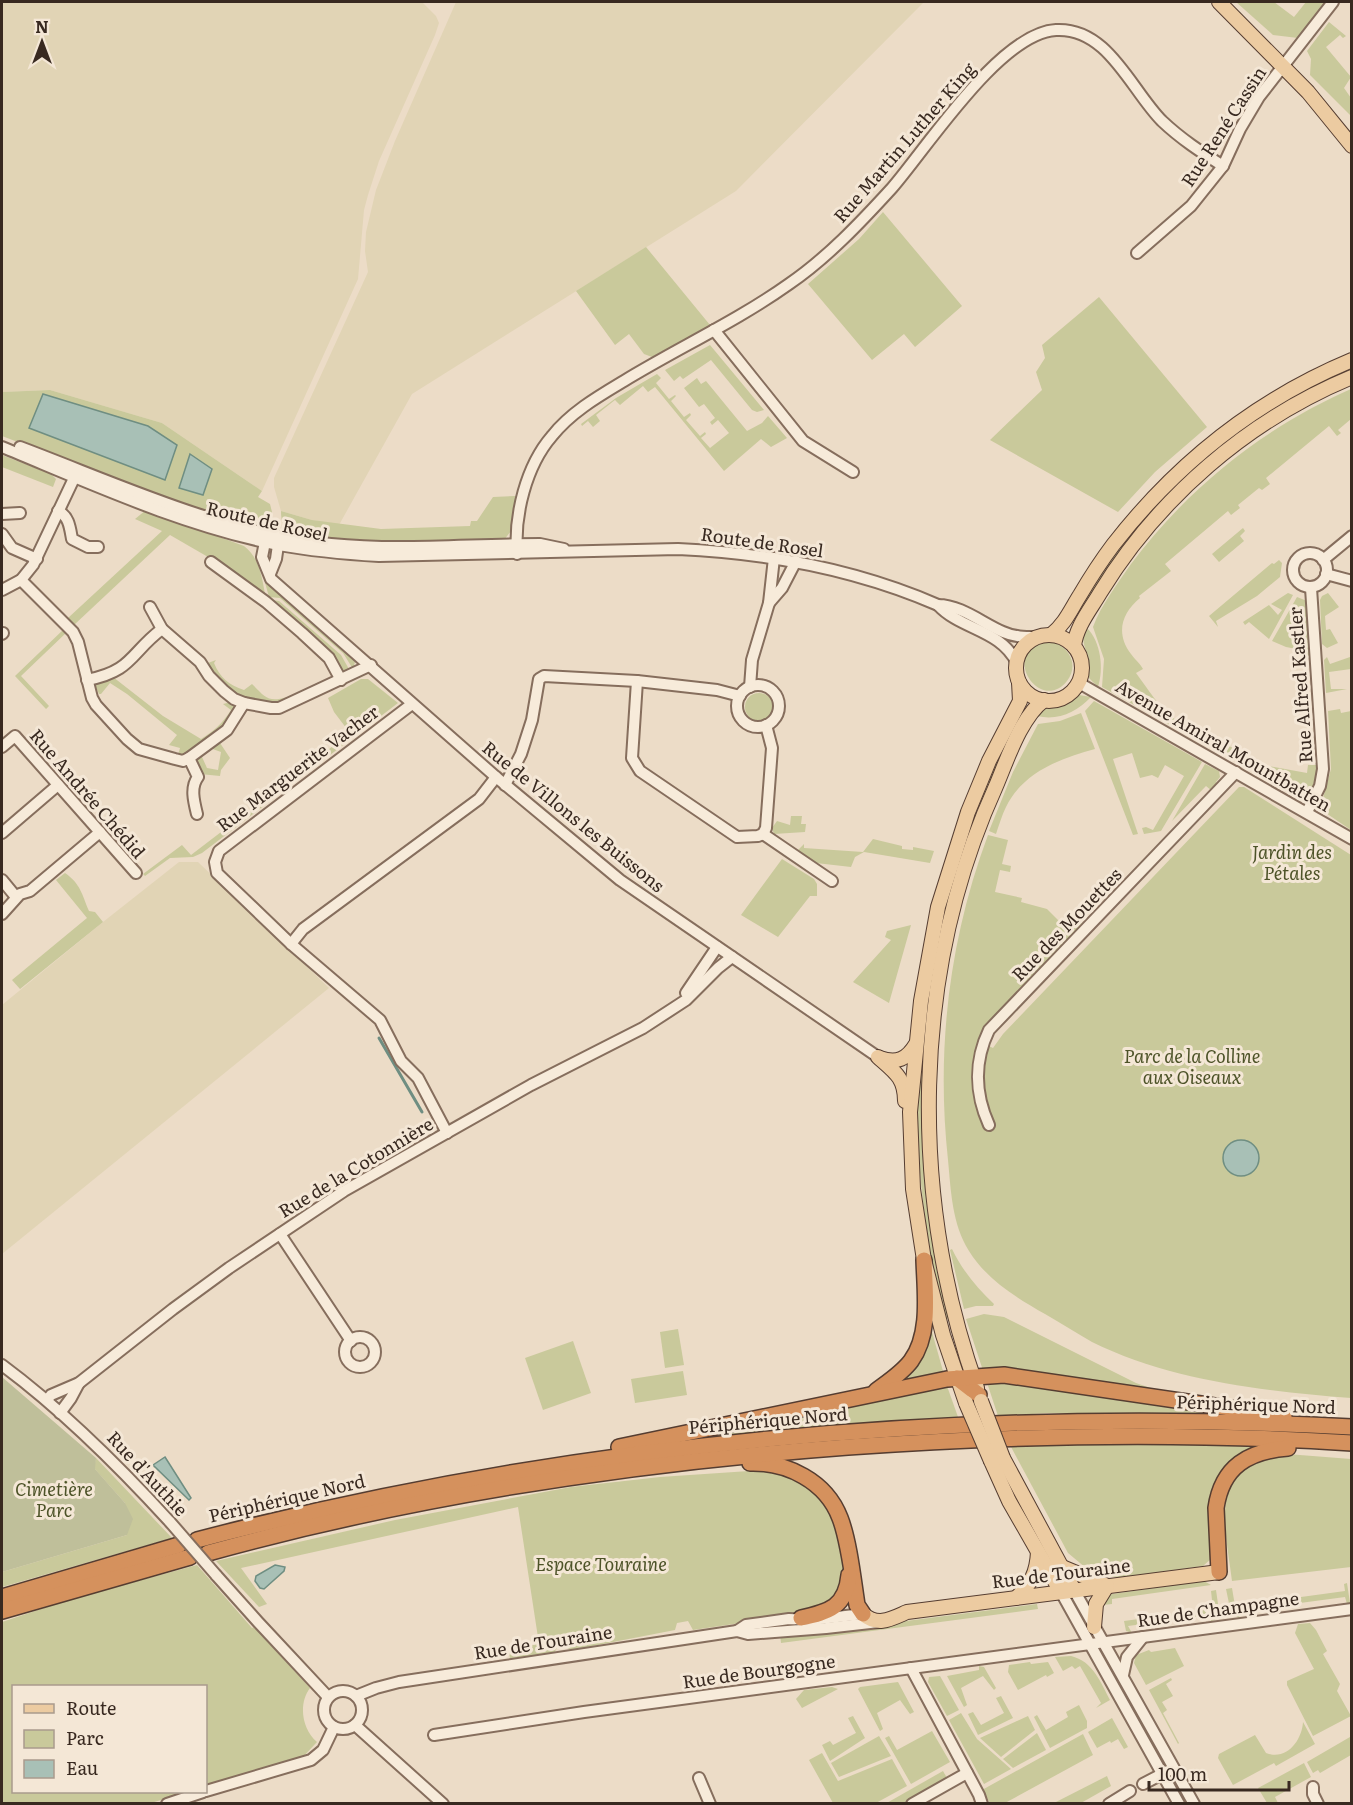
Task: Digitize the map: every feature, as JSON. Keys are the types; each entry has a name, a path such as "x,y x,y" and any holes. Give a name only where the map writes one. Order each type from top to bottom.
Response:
{"highway":[{"path":"871,1394 905,1368 918,1349 925,1316 924,1260"},
{"path":"581,1461 591,1452 871,1394 973,1376 1004,1375 1350,1427"},
{"path":"957,1378 976,1399"},
{"name":"Périphérique Nord","path":"197,1540 406,1492 581,1461 789,1437 997,1424 1198,1422 1350,1427"},
{"name":"Périphérique Nord","path":"208,1553 343,1520 542,1481 724,1458 900,1443 1056,1436 1227,1437 1346,1443"},
{"path":"1219,1572 1216,1508 1221,1487 1231,1470 1247,1458 1271,1449 1320,1449 1346,1443"},
{"path":"724,1458 734,1463 768,1463 787,1468 805,1477 830,1500 839,1515 857,1605 863,1614"},
{"path":"2,1597 179,1545"},
{"path":"2,1611 190,1557"},
{"path":"801,1618 820,1614 840,1602 847,1589 849,1560"}],"main road":[{"path":"1219,2 1284,66 1352,146"},
{"path":"957,1378 924,1260 913,1189 910,1112 916,1044 926,964 944,885 959,837 982,778 1020,701 1017,663 1023,647 1063,624 1100,564 1127,528 1183,467 1255,412 1313,378 1352,360"},
{"path":"1074,646 1077,633 1116,566 1149,526 1187,486 1228,449 1258,428 1307,398 1352,377"},
{"path":"1020,682 1032,696 1052,700 1068,695 1078,682 1082,664 1074,646 1064,638 1044,636"},
{"path":"1044,700 1034,709 1023,727 990,799 963,874 936,1002 931,1057 930,1155 936,1221 953,1311 973,1376 976,1399 1009,1501 1038,1552 1068,1591"},
{"path":"878,1057 893,1061 899,1060 908,1056 916,1044"},
{"path":"878,1057 903,1082 905,1103 910,1112"},
{"path":"997,1460 1062,1567 1068,1591"},
{"path":"1016,1598 1035,1576 1038,1552"},
{"path":"1062,1567 1107,1586 1096,1604 1094,1627"},
{"name":"Rue de Touraine","path":"879,1622 907,1612 1219,1572"},
{"name":"Rue de Touraine","path":"863,1614 898,1610 907,1612"},
{"path":"863,1614 870,1620 879,1622"}],"street":[{"name":"Rue René Cassin","path":"1137,253 1191,206 1223,166 1240,129 1259,97 1333,2"},
{"name":"Rue Martin Luther King","path":"517,549 520,507 525,487 551,436 597,397 791,283 822,258 892,187 927,141 980,81 996,64 1026,40 1046,31 1064,30 1084,34 1100,45 1161,119 1185,141 1223,166"},
{"path":"714,330 803,441 853,472"},
{"name":"Route de Rosel","path":"2,440 198,524 336,554 379,556 517,549 723,551 796,561 871,579 938,605 949,605 1005,633 1023,637 1044,636"},
{"name":"Route de Rosel","path":"2,447 76,473"},
{"path":"2,590 21,580 37,559 76,473"},
{"path":"58,511 68,522 72,539 88,548 98,547"},
{"path":"2,514 20,513"},
{"path":"2,534 12,548 37,559"},
{"path":"1352,536 1323,560 1326,574 1352,581"},
{"name":"Rue de Villons les Buissons","path":"272,540 262,557 276,585 505,785 634,891 878,1057"},
{"name":"Rue Alfred Kastler","path":"1323,560 1315,554 1304,554 1293,566 1293,576 1303,586 1311,588 1321,583 1326,574"},
{"path":"750,687 752,660 769,603 774,558"},
{"path":"769,603 782,588 796,561"},
{"path":"211,562 266,602 302,633 329,658 341,680"},
{"path":"21,580 76,637 96,705 133,744 146,751 175,759 189,758 227,730 244,703"},
{"name":"Rue Alfred Kastler","path":"1307,812 1320,786 1323,769 1311,588"},
{"name":"Route de Rosel","path":"938,605 946,614 1000,641 1012,652 1017,663"},
{"path":"150,607 162,629 200,662 209,676 224,691 244,703 279,708 370,665"},
{"path":"87,680 123,668 162,629"},
{"path":"505,785 520,754 532,720 539,679 544,676 559,675 637,681 717,690 740,696"},
{"path":"637,681 632,758 639,771 737,837 758,836 763,834 766,828 772,748 766,725"},
{"name":"Avenue Amiral Mountbatten","path":"1078,682 1352,839"},
{"path":"765,686 776,695 778,711 772,721 766,725 754,726 742,719 737,706 740,696 750,687 765,686"},
{"name":"Rue Marguerite Vacher","path":"412,704 219,851 215,862 218,873 291,945 380,1020 401,1061 418,1078 447,1133"},
{"name":"Rue Andrée Chédid","path":"2,747 15,736 136,873"},
{"path":"189,758 198,777 195,781 194,800 197,814"},
{"name":"Rue des Mouettes","path":"989,1125 979,1095 978,1071 984,1040 989,1030 1236,772"},
{"path":"291,945 303,929 479,799 496,777"},
{"path":"2,833 58,785"},
{"path":"2,914 16,897 30,891 100,832"},
{"path":"763,834 832,881"},
{"path":"2,880 16,897"},
{"name":"Rue de la Cotonnière","path":"670,1011 693,984 717,947"},
{"name":"Rue de la Cotonnière","path":"47,1400 51,1395 79,1383 173,1309 344,1191 531,1085 643,1028 686,1000 732,957"},
{"path":"280,1234 351,1341"},
{"name":"Rue d'Authie","path":"2,1365 47,1400 91,1439 170,1522 328,1697"},
{"name":"Rue de la Cotonnière","path":"60,1413 79,1383"},
{"path":"1068,1591 1094,1627 1194,1803"},
{"path":"1068,1591 1089,1644 1179,1803"},
{"name":"Rue de Champagne","path":"1089,1644 1352,1609"},
{"name":"Rue de Touraine","path":"737,1631 746,1625 801,1618 811,1620 863,1614"},
{"name":"Rue de Touraine","path":"356,1696 399,1682 737,1631 748,1634 879,1622"},
{"path":"1123,1676 1127,1657 1143,1637"},
{"name":"Rue de Bourgogne","path":"434,1735 584,1712 1089,1644"},
{"path":"911,1668 982,1803"},
{"path":"342,1691 356,1696 362,1711 355,1725 345,1729 330,1724 324,1713 328,1697 342,1691"},
{"path":"355,1725 443,1803"},
{"path":"207,1790 311,1760 323,1750 334,1727"},
{"path":"1143,1784 1174,1768"},
{"path":"912,1803 967,1773"},
{"path":"699,1778 710,1803"},
{"path":"1313,1787 1313,1794 1318,1803"},
{"path":"1108,1803 1130,1791"},
{"path":"167,1803 199,1793"}],"shaded area":[{"path":"2,2 422,2 436,16 439,23 435,35 379,161 368,195 364,210 358,279 262,491 162,423 50,390 2,392"},
{"path":"456,2 924,2 736,191 412,394 339,525 281,511 274,487 274,478 368,272 365,251 366,232 376,190"},
{"path":"179,862 198,862 329,988 2,1254 2,1005"}],"green space":[{"path":"1236,2 1274,2 1294,17 1306,2 1326,2 1298,38 1273,35"},
{"path":"1329,22 1346,36 1343,38 1340,35 1326,47 1351,77 1344,88 1351,98 1351,116 1310,75 1311,59 1307,51"},
{"path":"883,212 962,306 915,347 904,334 872,360 808,284 859,239"},
{"path":"646,247 710,325 652,357 644,354 629,334 615,345 576,291"},
{"path":"1099,297 1207,427 1155,472 1118,512 990,440 1042,390 1036,372 1045,358 1042,345"},
{"path":"710,345 764,410 757,412 752,410 711,360 683,379 680,376 674,381 665,370"},
{"path":"1351,365 1351,373 1206,462 1080,618 1073,614 1092,582 1156,500 1257,414"},
{"path":"657,374 661,378 656,383 669,399 676,396 671,401 684,417 690,413 691,415 686,420 700,436 705,432 706,434 701,438 710,448 729,433 718,420 712,425 710,422 715,418 704,404 699,407 684,388 697,378 701,384 706,381 747,431 762,423 768,416 787,438 771,447 761,439 724,471 655,387 648,392 643,386 620,405 615,400 596,415 600,421 593,427 588,421 582,426 581,424 616,398"},
{"path":"1351,389 1351,419 1338,430 1341,433 1337,436 1329,426 1266,478 1270,484 1262,490 1259,488 1238,505 1240,508 1231,515 1228,511 1165,564 1171,571 1139,596 1140,598 1125,617 1122,631 1126,646 1143,669 1136,673 1159,705 1176,720 1182,716 1214,739 1248,755 1246,762 1307,773 1308,765 1318,765 1317,780 1313,790 1303,799 1102,687 1104,659 1093,627 1105,602 1131,564 1153,536 1203,485 1258,441 1319,404"},
{"path":"50,390 162,423 262,491 258,497 270,504 272,512 270,526 262,528 185,506 2,436 2,392"},
{"path":"2,455 51,474 56,479 53,487 2,467"},
{"path":"493,497 517,497 511,531 504,540 355,543 298,535 285,526 281,516 281,511 312,520 381,529 470,526 471,521 477,521"},
{"path":"146,510 244,546 253,556 259,568 264,596 208,557 170,535 74,625 68,618 162,531 135,519"},
{"path":"1243,528 1245,531 1240,536 1244,541 1219,562 1212,554"},
{"path":"1279,560 1282,563 1280,577 1257,596 1216,621 1218,627 1209,616 1272,563"},
{"path":"264,579 352,655 355,662 353,669 343,653 280,598 269,597"},
{"path":"1288,593 1293,595 1269,639 1249,622 1245,625 1243,622 1269,605 1278,615 1282,610 1271,604"},
{"path":"1328,593 1339,607 1325,616 1326,630 1330,629 1338,643 1327,648 1322,644 1320,600"},
{"path":"1297,597 1307,601 1310,656 1302,655 1302,650 1272,641"},
{"path":"271,600 279,601 341,655 350,671 341,671"},
{"path":"1087,628 1092,634 1100,656 1101,672 1098,687 1089,678 1089,662 1083,639"},
{"path":"64,629 67,632 21,676 49,706 46,709 15,676"},
{"path":"1051,641 1067,651 1072,668 1067,681 1056,690 1045,690 1035,685 1028,676 1025,666 1026,655 1035,646"},
{"path":"1327,657 1330,664 1350,657 1351,669 1329,672 1331,689 1347,689 1326,693 1324,660"},
{"path":"216,660 214,663 219,673 234,686 244,690 252,684 267,698 287,697 287,701 271,705 236,696 235,692 213,672 210,672 208,663"},
{"path":"113,677 163,716 201,739 218,727 231,710 223,704 231,702 235,707 220,730 178,755 180,748 169,745 177,735 127,694 110,683 101,694 96,687 93,688 92,683"},
{"path":"361,679 368,679 398,703 202,853 193,857 170,858 145,876 143,874 182,845 191,855 350,733 334,712 328,698"},
{"path":"759,693 769,697 773,707 769,717 759,721 749,717 745,707 749,697"},
{"path":"1079,695 1091,697 1080,707 1067,714 1052,717 1037,716 1048,707 1063,704"},
{"path":"1094,701 1202,762 1161,831 1144,834 1142,828 1153,830 1184,776 1165,765 1158,778 1152,775 1140,778 1132,753 1113,759 1138,834 1133,835 1085,711"},
{"path":"1340,709 1341,713 1351,711 1351,830 1320,809 1331,769 1328,711"},
{"path":"1019,711 1025,715 1007,751 933,1000 925,999 936,934 973,809"},
{"path":"1081,713 1095,749 1056,762 1022,784 1005,810 996,834 989,831 1013,772 1038,724 1060,721"},
{"path":"218,740 230,758 221,770 220,776 200,774 193,759 199,756 202,757 207,768 218,770 221,752 207,747"},
{"path":"1205,764 1219,771 1220,777 1216,782 1218,784 1212,791 1206,786 1172,821"},
{"name":"Parc de la Colline aux Oiseaux","path":"1239,787 1244,787 1351,855 1351,1398 1285,1392 1186,1375 1122,1355 1092,1342 1013,1295 985,1271 963,1241 953,1207 945,1118 945,1036 955,955 964,914 988,835 1008,840 1002,864 1011,866 1010,872 1000,870 995,892 1022,898 1021,902 1047,909 1066,928 1076,917 1083,924 990,1021 982,1033 974,1059 972,1086 978,1113 984,1126 985,1104 981,1072 987,1045 993,1048 1003,1034"},
{"path":"791,816 802,816 801,824 806,824 805,832 774,834 772,828 777,821 790,825"},
{"path":"873,839 902,846 902,849 913,850 913,847 934,851 930,863 864,852 855,857 851,867 816,863 798,850 804,844 804,848 863,852"},
{"path":"782,859 814,879 817,884 817,896 810,896 778,937 741,915"},
{"path":"65,873 78,886 89,911 95,912 103,922 20,989 12,980 87,918 56,880"},
{"path":"911,925 889,1003 853,982 891,940 885,937 887,931"},
{"path":"924,1003 931,1004 925,1077 949,1317 945,1322 927,1231 920,1170 917,1108"},
{"path":"952,1249 965,1271 994,1304 993,1306 964,1309 950,1250"},
{"path":"984,1314 1004,1317 1136,1383 1200,1405 1237,1414 1048,1413 998,1416 966,1319"},
{"path":"678,1329 684,1365 665,1368 660,1332"},
{"path":"928,1330 932,1332 943,1371 942,1376 895,1385"},
{"path":"573,1341 591,1393 543,1410 525,1358"},
{"path":"683,1371 687,1395 635,1403 631,1379"},
{"name":"Cimetière Parc","path":"2,1377 96,1458 95,1469 125,1503 133,1519 127,1535 2,1572"},
{"path":"947,1386 958,1417 700,1438"},
{"path":"1010,1445 1252,1445 1254,1448 1229,1464 1212,1558 1203,1566 1118,1578 1086,1570 1068,1553"},
{"path":"1287,1454 1351,1459 1351,1567 1232,1581 1225,1518 1226,1500 1232,1483 1243,1470 1261,1460"},
{"path":"96,1458 172,1538 2,1587 2,1572 127,1535 125,1503 94,1468"},
{"name":"Espace Touraine","path":"764,1470 792,1479 814,1493 823,1502 836,1526 844,1562 842,1583 836,1600 808,1613 693,1630 688,1621 677,1623 675,1630 572,1650 567,1648 563,1640 556,1642 557,1648 554,1653 510,1660 509,1649 539,1644 518,1507 241,1568 267,1604 259,1607 216,1561 395,1520 571,1487 660,1477"},
{"path":"197,1565 252,1628 254,1627 310,1688 304,1701 303,1716 308,1730 317,1742 302,1758 207,1786 207,1685 12,1685 12,1793 185,1793 151,1803 2,1803 2,1622 68,1600"},
{"path":"1204,1581 1211,1585 1112,1599 1112,1604 1103,1605 1107,1596 1112,1594"},
{"path":"1347,1583 1350,1603 1347,1604 1345,1597 1240,1611 1239,1618 1231,1613 1226,1589 1232,1588 1235,1606 1345,1591 1344,1584"},
{"path":"1216,1590 1219,1611 1215,1620 1211,1621 1210,1615 1128,1626 1132,1633 1126,1631 1124,1621 1213,1609 1211,1591"},
{"path":"1037,1604 1038,1609 781,1643 780,1634 829,1631"},
{"path":"1310,1623 1327,1651 1323,1654 1340,1684 1337,1691 1351,1716 1313,1736 1287,1685 1287,1681 1314,1669 1295,1633 1298,1624"},
{"path":"1175,1648 1184,1666 1146,1685 1134,1663 1136,1655 1149,1650 1151,1652"},
{"path":"1071,1656 1091,1668 1110,1700 1096,1708 1101,1703 1080,1666 1075,1669 1072,1666 1063,1671 1055,1657"},
{"path":"1030,1662 1031,1664 1048,1662 1054,1673 1018,1690 1008,1672 1009,1665"},
{"path":"979,1666 984,1667 996,1688 994,1690 983,1676 961,1688 967,1705 964,1707 947,1676 979,1670"},
{"path":"940,1676 959,1710 947,1716 928,1682 929,1677"},
{"path":"1171,1678 1172,1680 1166,1684 1173,1696 1162,1702 1167,1710 1163,1713 1178,1744 1149,1690"},
{"path":"898,1682 914,1712 910,1714 900,1700 877,1713 883,1729 880,1731 858,1689"},
{"path":"832,1687 838,1689 802,1708 796,1699 804,1690"},
{"path":"1001,1696 1013,1718 978,1735 968,1714 973,1712 981,1725 1004,1713 996,1698"},
{"path":"1079,1705 1087,1721 1087,1728 1050,1748 1034,1717 1037,1715 1046,1730 1068,1717 1066,1712"},
{"path":"961,1713 977,1739 1011,1769 984,1784 949,1720"},
{"path":"853,1716 865,1738 830,1761 822,1745 830,1741 833,1745 856,1733 848,1718"},
{"path":"1028,1716 1035,1730 1001,1757 980,1738"},
{"path":"1112,1718 1128,1747 1124,1749 1118,1739 1097,1748 1088,1732"},
{"path":"1303,1722 1315,1744 1276,1766 1274,1763 1233,1785 1218,1758 1219,1754 1255,1735 1266,1753 1280,1754 1296,1742"},
{"path":"932,1731 950,1762 911,1784 885,1738 889,1736 897,1750"},
{"path":"1037,1733 1046,1750 1013,1768 1003,1759"},
{"path":"1083,1734 1093,1755 1005,1803 990,1803 982,1790"},
{"path":"879,1736 891,1756 839,1777 831,1763"},
{"path":"1350,1737 1351,1755 1320,1773 1318,1770 1313,1773 1307,1762"},
{"path":"822,1753 838,1781 892,1759 907,1786 876,1803 833,1803 809,1760"},
{"path":"1304,1763 1311,1777 1275,1797 1278,1803 1267,1803 1258,1788"},
{"path":"943,1771 947,1778 903,1803 885,1804"},
{"path":"1107,1776 1111,1786 1081,1803 1054,1803"}],"water":[{"path":"43,394 148,426 177,445 165,480 29,428"},
{"path":"190,454 212,469 203,495 179,488"},
{"path":"1241,1140 1253,1146 1259,1158 1253,1170 1241,1176 1229,1170 1223,1158 1229,1146"},
{"path":"165,1457 191,1498 189,1500 153,1465"},
{"path":"275,1565 285,1567 284,1571 264,1589 260,1588 255,1581 256,1576"}],"waterway":[{"path":"379,1038 422,1112"}],"park label":[{"name":"Jardin des Pétales","path":"1292,863"}]}
